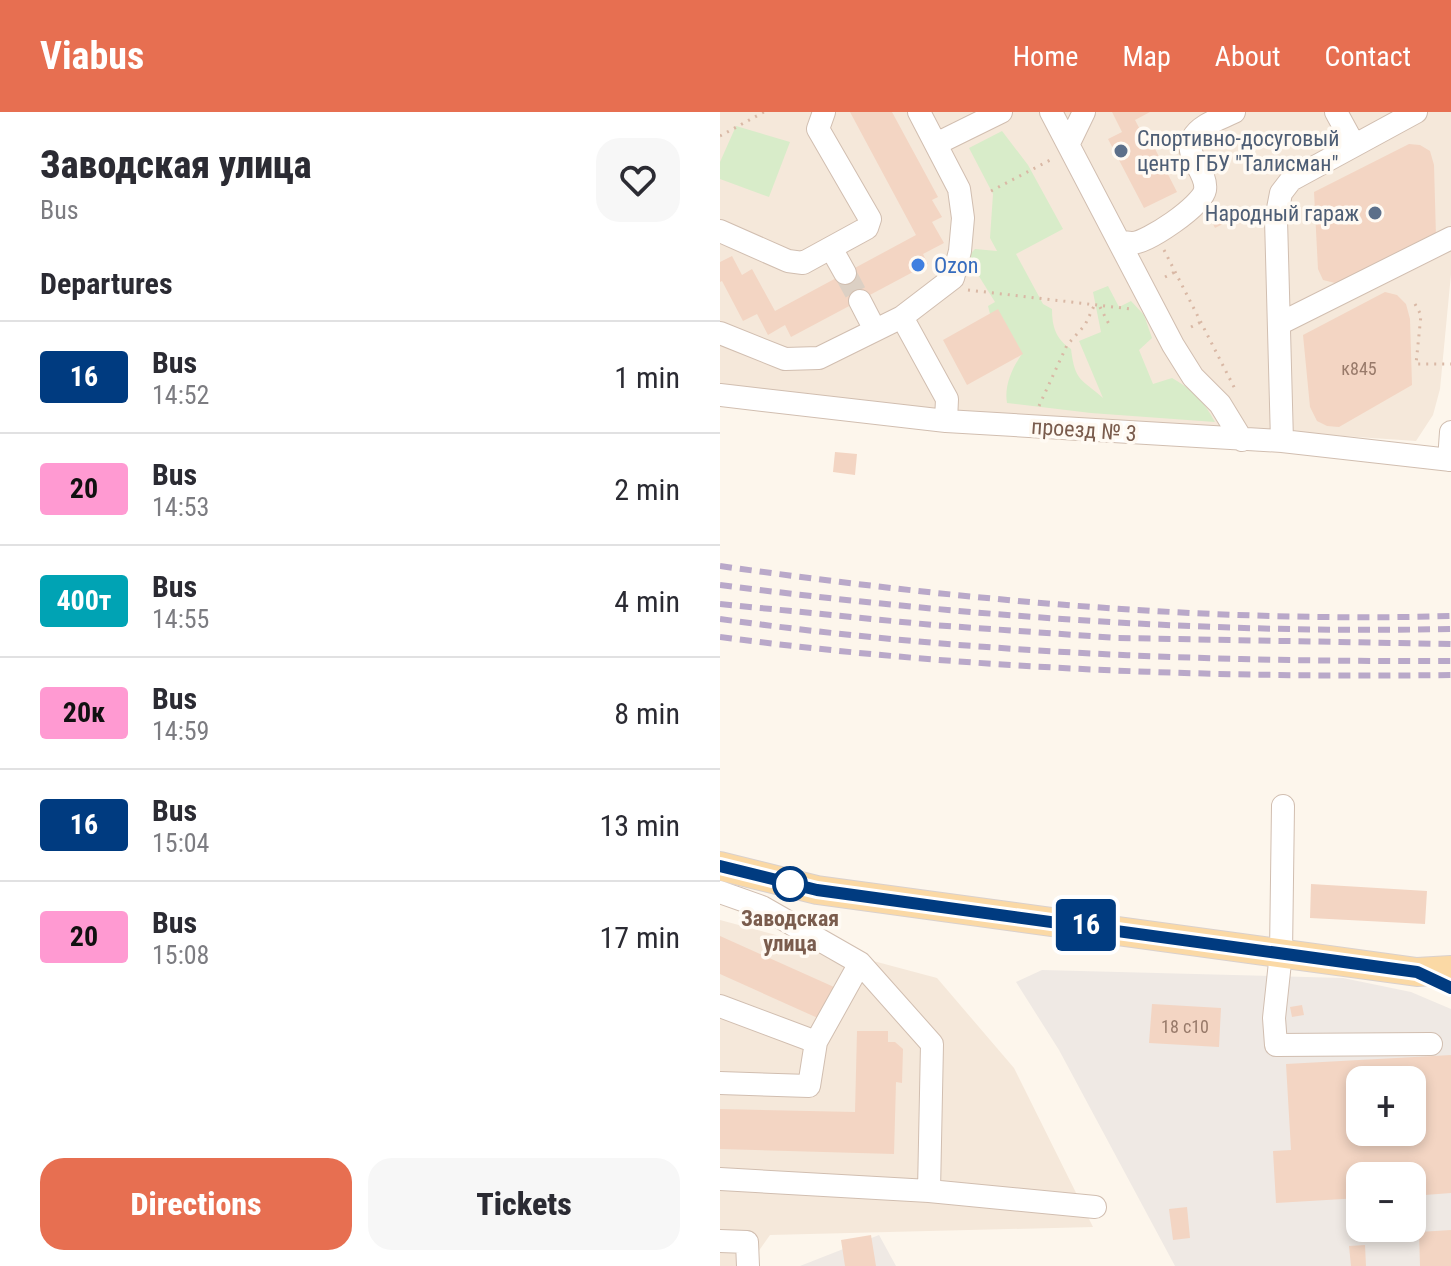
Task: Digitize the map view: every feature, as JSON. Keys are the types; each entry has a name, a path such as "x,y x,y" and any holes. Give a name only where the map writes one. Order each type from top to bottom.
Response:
{"main road":[{"path":"720,866 817,890 1417,972 1451,970"},
{"path":"1417,972 1451,958"},
{"path":"1417,972 1451,988"}],"street":[{"path":"720,231 788,261 803,263 867,228 870,219 818,129 824,112"},
{"path":"720,333 785,359 819,358 902,317 953,278 960,251 963,218 959,189 919,112"},
{"path":"935,142 982,112"},
{"path":"935,142 1001,112"},
{"path":"1051,112 1193,377 1220,404 1242,440"},
{"path":"1070,146 1084,112"},
{"path":"1119,241 1134,244 1187,214 1204,194 1206,180 1190,151 1193,137 1206,126 1234,112"},
{"path":"1336,112 1354,145"},
{"path":"1282,441 1276,219 1281,193 1291,180 1416,112"},
{"path":"1279,324 1451,238"},
{"path":"831,248 845,273"},
{"path":"860,301 875,330"},
{"path":"902,317 947,399 946,421"},
{"name":"проезд № 3","path":"720,395 946,421 1282,441 1450,460"},
{"path":"1450,460 1451,432"},
{"path":"1283,806 1281,953 1274,1018 1276,1045 1431,1044"},
{"path":"720,892 762,907 860,963 932,1044 929,1191"},
{"path":"720,1083 809,1086 816,1042 860,963"},
{"path":"720,1006 816,1042"},
{"path":"720,1179 929,1191 1095,1207"},
{"path":"720,1241 747,1242 748,1266"}],"path":[{"path":"720,136 764,112"},
{"path":"991,191 1070,146"},
{"path":"1155,232 1235,389 1220,404"},
{"path":"1165,277 1175,272"},
{"path":"942,288 1100,307 1155,309"},
{"path":"1415,304 1421,315 1416,364 1451,364"},
{"path":"1039,406 1067,345 1085,325 1094,306"},
{"path":"1100,307 1111,328"},
{"path":"1191,327 1201,322"}],"shaded area":[{"path":"720,112 1451,112 1451,274 1440,389 1433,415 1416,441 1284,432 1155,428 720,391"},
{"path":"720,920 937,978 1014,1068 1093,1227 770,1235 748,1266 720,1266"},
{"path":"1042,970 1343,978 1411,992 1451,1009 1451,1266 1175,1266 1059,1050 1016,982"},
{"path":"879,1235 896,1266 800,1266"}],"green space":[{"path":"736,126 790,142 769,197 720,179 720,162"},
{"path":"1002,131 1028,165 1063,229 1016,254 1043,304 1052,309 1056,332 1071,349 1077,374 1103,398 1079,341 1101,332 1093,292 1108,286 1119,307 1131,301 1144,315 1152,338 1139,350 1153,384 1172,378 1179,382 1207,408 1215,422 1007,403 1010,377 1022,354 990,314 988,306 995,302 967,257 975,249 997,251 990,238 993,194 969,148"}],"building":[{"path":"850,112 892,112 938,197 932,200 942,217 932,222 944,243 923,254 928,264 791,337 785,325 768,335 757,314 743,321 720,282 720,262 732,256 742,275 752,269 775,311 916,235"},
{"path":"1112,112 1150,112 1135,120 1146,141 1150,139 1177,192 1144,208 1108,139 1122,132"},
{"name":"Народный гараж","path":"1409,144 1420,145 1430,151 1434,165 1436,237 1343,285 1323,280 1318,269 1314,192"},
{"path":"1222,209 1229,221 1215,228 1209,216"},
{"path":"1385,292 1397,295 1406,304 1410,319 1412,385 1339,427 1327,426 1317,421 1310,407 1303,335"},
{"path":"998,309 1023,354 967,385 943,340"},
{"path":"835,452 857,454 855,475 833,472"},
{"path":"1311,884 1427,891 1425,924 1310,918"},
{"path":"720,936 834,987 820,1019 720,974"},
{"path":"1152,1004 1221,1008 1219,1047 1149,1043"},
{"path":"1302,1005 1304,1015 1292,1017 1290,1007"},
{"path":"857,1031 888,1031 888,1042 895,1042 903,1049 902,1083 896,1082 894,1154 720,1149 720,1109 855,1112"},
{"path":"1451,1055 1451,1193 1426,1195 1426,1162 1346,1162 1346,1199 1276,1203 1273,1151 1291,1150 1286,1064"},
{"path":"1187,1207 1190,1238 1173,1240 1169,1209"},
{"path":"1451,1230 1451,1266 1420,1266 1419,1242 1426,1242 1426,1232"},
{"path":"871,1235 876,1266 845,1266 841,1240"},
{"path":"1365,1245 1366,1266 1351,1266 1349,1246"}],"tunnel":[{"path":"845,273 860,301"}],"railway":[{"path":"720,566 902,589 1084,606 1268,616 1451,616"},
{"path":"720,585 902,606 1085,620 1268,629 1451,629"},
{"path":"720,604 933,625 1118,638 1451,644"},
{"path":"720,619 902,640 1085,653 1268,660 1451,661"},
{"path":"720,637 902,657 1085,669 1268,675 1451,675"}],"bus line":[{"name":"16","path":"720,866 817,890 1417,972 1451,988"}],"place":[{"name":"Спортивно-досуговый центр ГБУ \"Талисман\"","path":"1121,151"},
{"name":"Народный гараж","path":"1375,213"},
{"name":"Ozon","path":"918,265"},
{"name":"Заводская улица","path":"790,884"}]}
